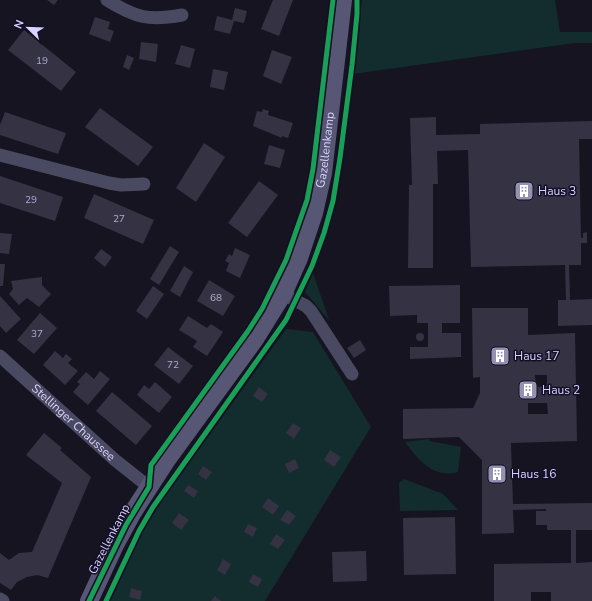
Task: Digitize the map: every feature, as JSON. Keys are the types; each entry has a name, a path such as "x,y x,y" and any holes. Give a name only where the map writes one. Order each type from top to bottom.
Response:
{"street":[{"path":"107,0 146,18 160,19 182,15"},
{"name":"Gazellenkamp","path":"89,601 119,538 149,487 255,339 283,294 307,237 323,173 343,0"},
{"path":"0,155 109,183 121,185 144,184"},
{"path":"283,294 306,306 352,374"},
{"name":"Stellinger Chaussee","path":"0,356 115,460 149,487"}],"green space":[{"path":"362,0 555,0 560,32 592,32 592,43 575,43 353,74"},
{"path":"313,273 329,320 305,292"},
{"path":"286,329 313,332 371,427 265,601 109,601 142,532 164,498"},
{"path":"429,439 430,441 461,447 458,472 441,473 434,470 421,461 405,442"},
{"path":"404,479 443,494 458,510 400,511 399,483"}],"building":[{"path":"47,0 58,0 54,5"},
{"path":"273,0 293,0 279,36 261,29"},
{"path":"235,8 247,11 244,23 234,21 230,34 214,30 217,16 232,20"},
{"path":"95,17 110,22 108,29 114,31 110,42 89,34"},
{"path":"24,30 76,72 61,91 8,50"},
{"path":"141,42 158,44 156,62 139,59"},
{"path":"181,45 195,49 190,68 175,64"},
{"path":"272,50 292,57 281,84 263,76"},
{"path":"127,55 134,58 129,70 123,67"},
{"path":"213,69 228,72 224,90 210,87"},
{"path":"100,108 153,147 138,166 85,127"},
{"path":"263,109 269,111 268,115 293,123 288,138 282,136 282,138 253,126 257,111 262,112"},
{"path":"5,112 66,133 58,154 0,135 0,125"},
{"name":"Haus 3","path":"436,117 436,135 480,134 480,124 592,121 592,139 579,139 581,238 583,238 583,233 587,232 587,243 581,243 581,265 569,265 570,300 592,299 592,325 558,326 558,300 566,300 565,265 471,267 468,150 437,151 438,184 433,184 433,268 408,268 409,185 412,185 410,118"},
{"path":"204,143 225,157 196,202 176,188"},
{"path":"269,145 285,150 280,168 264,164"},
{"path":"0,176 63,197 55,221 0,203"},
{"path":"259,181 278,195 247,237 228,223"},
{"path":"94,194 154,220 143,244 84,218"},
{"path":"0,233 12,234 9,254 0,253"},
{"path":"170,246 179,252 159,285 150,279"},
{"path":"235,248 250,255 240,278 226,271 229,263 225,261 229,254 232,256"},
{"path":"101,249 112,257 105,267 94,258"},
{"path":"0,264 5,264 3,286 0,286"},
{"path":"184,266 193,272 180,297 170,291"},
{"path":"42,277 42,285 51,294 39,307 27,298 19,305 9,294 13,289 11,281"},
{"path":"209,280 235,296 223,316 197,301"},
{"path":"460,285 460,323 442,323 442,333 461,333 461,357 410,359 410,347 428,347 428,323 417,323 417,315 390,316 389,286"},
{"path":"153,286 164,294 147,319 136,311"},
{"path":"0,296 21,319 6,333 0,326"},
{"path":"472,308 528,308 528,335 575,333 577,441 511,443 513,504 592,503 592,530 576,530 576,563 592,562 592,601 551,601 551,592 531,592 531,601 494,601 494,564 571,563 571,530 547,530 547,525 536,525 536,511 546,511 546,509 513,510 514,533 482,534 482,460 459,437 403,439 403,409 473,408 480,393 480,377 473,378","holes":["535,375 547,375 547,386 536,387","528,403 547,403 548,414 528,414"]},
{"path":"40,313 57,328 34,354 17,340"},
{"path":"188,316 207,328 211,324 223,332 207,356 193,347 197,341 179,330"},
{"path":"420,333 423,334 423,340 420,341 417,340 416,337 417,334"},
{"path":"360,340 366,350 354,358 347,348"},
{"path":"168,347 193,366 179,384 154,365"},
{"path":"55,351 63,358 66,354 72,359 68,363 78,371 65,385 43,365"},
{"path":"100,371 110,379 88,405 73,392 80,384 77,382 86,372 94,379"},
{"path":"155,382 172,397 159,413 137,395 144,385 149,389"},
{"path":"259,387 268,394 262,402 253,396"},
{"path":"112,392 152,426 136,445 96,411"},
{"path":"293,423 301,428 294,439 286,433"},
{"path":"44,433 62,448 60,450 91,477 48,578 37,575 27,577 17,582 11,590 0,583 0,553 9,560 19,553 32,552 62,483 26,455"},
{"path":"330,450 341,457 334,467 324,460"},
{"path":"295,459 299,468 289,473 285,464"},
{"path":"203,466 212,472 206,480 198,474"},
{"path":"188,485 198,491 194,498 184,491"},
{"path":"268,498 279,506 273,515 262,507"},
{"path":"287,510 296,516 289,525 280,520"},
{"path":"179,513 189,520 181,530 172,523"},
{"path":"455,517 456,574 404,575 403,518"},
{"path":"248,524 257,528 253,537 244,532"},
{"path":"276,534 285,540 278,549 270,544"},
{"path":"366,551 367,581 333,582 332,552"},
{"path":"223,559 231,564 225,575 217,570"},
{"path":"253,574 262,579 258,587 249,582"},
{"path":"131,588 142,591 140,600 129,597"},
{"path":"215,596 221,601 211,601"}],"cycle path":[{"path":"89,601 126,525 149,487 151,465 248,331 262,309 286,260 307,200 313,169 333,0"},
{"path":"106,601 139,531 153,507 286,320 312,266 324,233 333,201 352,65 357,0"}],"place":[{"name":"Haus 3","path":"524,191"},
{"name":"Haus 17","path":"500,356"},
{"name":"Haus 2","path":"528,390"},
{"name":"Haus 16","path":"497,474"}]}
